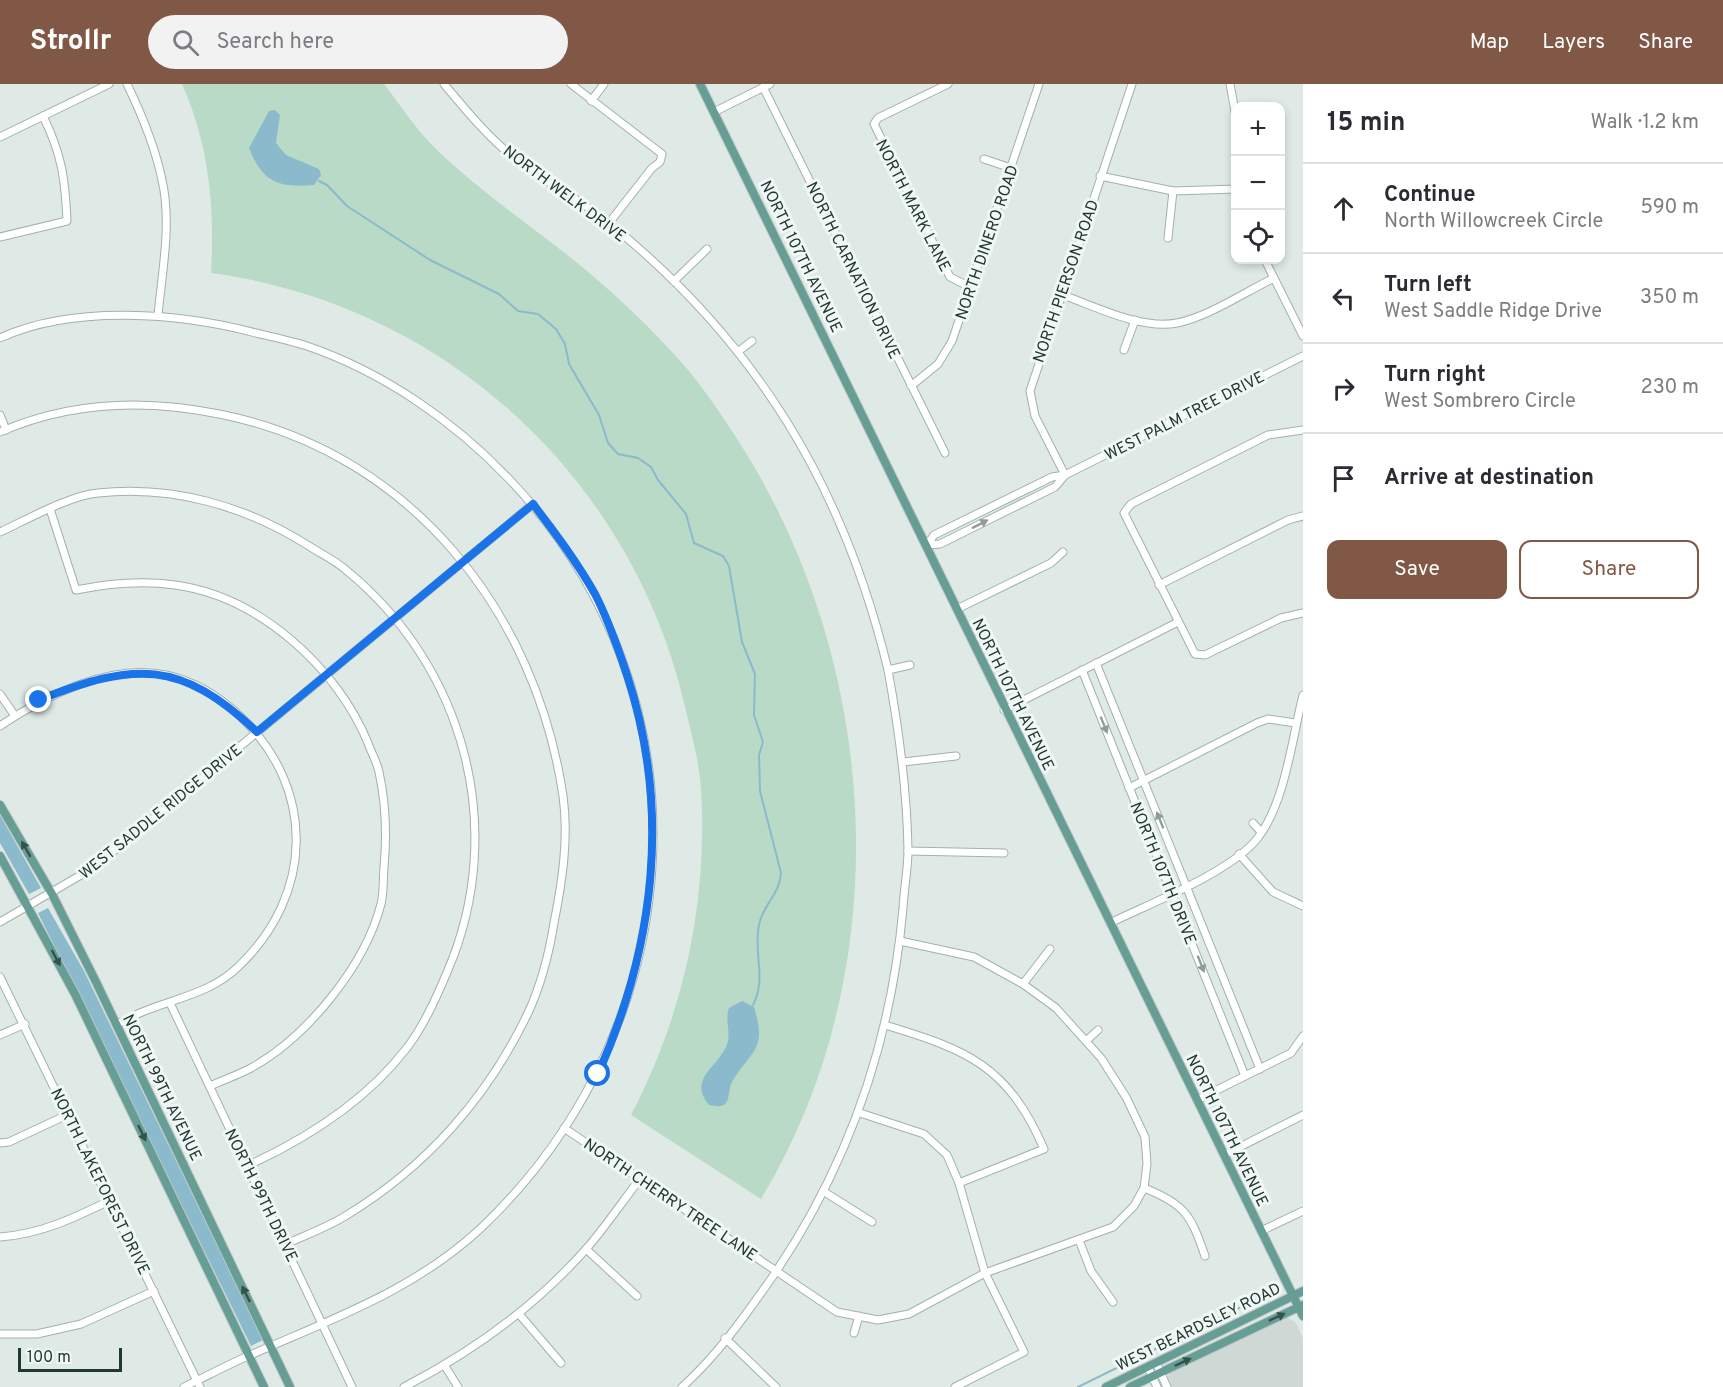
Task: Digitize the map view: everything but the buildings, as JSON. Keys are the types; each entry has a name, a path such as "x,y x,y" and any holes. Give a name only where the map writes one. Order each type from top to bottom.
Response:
{"main road":[{"name":"NORTH 107TH AVENUE","path":"700,84 927,545 1004,710 1261,1232 1293,1296 1302,1309"},
{"name":"NORTH 99TH AVENUE","path":"0,805 52,894 117,1024 290,1387"},
{"path":"0,856 75,994 264,1387"},
{"name":"WEST BEARDSLEY ROAD","path":"1106,1387 1303,1291"},
{"name":"WEST BEARDSLEY ROAD","path":"1130,1387 1302,1309"}],"street":[{"path":"0,137 109,84"},
{"path":"127,84 146,124 163,182 166,237 158,315"},
{"name":"NORTH WELK DRIVE","path":"444,84 465,110 512,156 609,223 674,281 739,351 777,405 818,474 844,531 868,594 888,670 903,762 908,851 900,941 885,1025 860,1113 803,1232 725,1338 682,1387"},
{"path":"571,84 662,154 660,162 652,168 609,223"},
{"path":"591,101 604,84"},
{"name":"NORTH MARK LANE","path":"948,84 878,118 874,124 950,277 970,287"},
{"name":"NORTH DINERO ROAD","path":"911,386 932,370 948,348 1039,84"},
{"name":"NORTH PIERSON ROAD","path":"1065,475 1035,416 1030,391 1060,294 1132,84"},
{"path":"1230,84 1233,102"},
{"path":"714,112 767,86"},
{"name":"NORTH CARNATION DRIVE","path":"767,86 945,453"},
{"path":"0,237 67,221 65,183 60,155 43,116"},
{"path":"984,159 1011,168"},
{"path":"1100,176 1173,191 1231,189"},
{"path":"1168,238 1173,191"},
{"path":"674,281 707,249"},
{"path":"1267,264 1303,336"},
{"path":"1060,294 1135,320 1166,324 1178,323 1274,278"},
{"path":"0,338 18,330 87,317 158,315 228,325 308,347 365,371 422,405 477,446 533,504 562,542 595,595 618,647 644,740 654,824 653,869 646,928 617,1032 598,1074 543,1161 514,1196 477,1232 436,1264 392,1293 248,1356 199,1384 184,1387"},
{"path":"1124,350 1135,320"},
{"path":"739,351 752,341"},
{"name":"WEST PALM TREE DRIVE","path":"927,545 934,535 1052,477 1065,475 1303,356"},
{"path":"0,415 3,431 67,410 127,404 184,407 247,420 294,435 348,464 424,518 463,561 509,629 527,664 550,735 563,798 564,849 559,902 548,957 529,1011 501,1063 475,1102 440,1142 395,1183 344,1217 286,1244"},
{"path":"1303,430 1268,435 1131,504 1124,510 1126,520 1193,652 1202,656 1281,618 1303,614"},
{"path":"0,532 50,509 96,493 175,494 226,505 293,536 346,569 394,618 427,662 450,711 465,753 474,790 476,822 472,897 453,960 408,1047 367,1092 321,1126 247,1166"},
{"name":"WEST SADDLE RIDGE DRIVE","path":"0,922 52,894 93,868 533,504"},
{"path":"50,509 76,590 119,581 177,585 217,596 273,626 327,674 363,732 379,770 387,832 381,903 348,976 326,1004 291,1039 252,1067 210,1086"},
{"path":"1159,585 1288,520 1303,516"},
{"path":"957,609 1051,563 1063,552"},
{"path":"1004,710 1178,622"},
{"name":"NORTH 107TH DRIVE","path":"1096,663 1260,1069"},
{"path":"888,670 910,665"},
{"name":"NORTH 107TH DRIVE","path":"1082,670 1245,1076"},
{"path":"0,726 39,700 83,682 124,675 165,675 196,685 227,704 257,732 282,771 296,819 296,854 293,879 265,938 238,968 209,988 150,1009 117,1024"},
{"path":"0,694 15,716"},
{"path":"1110,923 1227,864 1257,839 1275,807 1303,695"},
{"path":"1129,788 1257,723 1268,719 1296,723"},
{"path":"903,762 956,756"},
{"path":"1253,823 1261,832"},
{"path":"908,851 1004,854"},
{"path":"1239,854 1273,892 1303,906"},
{"path":"900,941 974,957 1023,984 1056,1008 1101,1058 1126,1097 1145,1137 1147,1164 1144,1188 1172,1199 1183,1211 1195,1226 1205,1256"},
{"path":"1023,984 1050,949"},
{"name":"NORTH LAKEFOREST DRIVE","path":"0,977 25,1024 199,1384"},
{"name":"NORTH 99TH DRIVE","path":"170,1003 352,1387"},
{"path":"0,1035 25,1024"},
{"path":"885,1025 936,1041 980,1062 1010,1090 1030,1116 1044,1149 959,1183"},
{"path":"1086,1041 1098,1030"},
{"path":"1197,1100 1292,1053 1303,1036"},
{"path":"860,1113 924,1134 947,1155 959,1183 986,1273 1024,1352 955,1387"},
{"path":"0,1143 9,1142 69,1114"},
{"path":"1224,1155 1303,1115"},
{"name":"NORTH CHERRY TREE LANE","path":"564,1128 837,1312 878,1320 909,1314 950,1290 986,1273 1019,1259 1113,1227 1134,1206 1144,1188"},
{"path":"404,1387 445,1366 519,1314 586,1249 640,1179"},
{"path":"824,1191 872,1222"},
{"path":"0,1237 26,1235 56,1226 111,1200"},
{"path":"1261,1232 1303,1211"},
{"path":"1079,1240 1091,1271 1113,1302"},
{"path":"586,1249 637,1296"},
{"path":"0,1334 37,1334 81,1324 154,1291"},
{"path":"519,1314 561,1363"},
{"path":"854,1333 859,1316"},
{"path":"725,1338 776,1387"},
{"path":"1152,1365 1167,1387"},
{"path":"445,1366 458,1387"},
{"path":"1156,1374 1157,1387"}],"shaded area":[{"path":"1287,1317 1296,1323 1303,1338 1303,1387 1171,1387 1167,1378 1170,1373"}],"green space":[{"path":"182,84 384,84 416,127 453,165 597,279 635,314 681,362 708,396 741,445 788,532 823,625 846,721 856,820 852,919 836,1016 806,1110 761,1199 631,1115 650,1077 665,1037 689,956 696,914 702,830 700,778 686,711 661,627 623,550 575,480 517,417 451,365 377,322 297,291 211,273 212,224 208,176 198,130"}],"water":[{"path":"275,110 280,115 276,143 286,155 319,169 321,175 314,185 301,186 273,181 266,176 254,160 249,148 269,111"},
{"path":"0,815 41,888 29,894 0,843"},
{"path":"48,908 84,971 263,1340 251,1346 38,913"},
{"path":"742,1001 754,1007 759,1032 756,1048 733,1080 726,1103 717,1106 709,1105 701,1087 703,1079 725,1050 728,1041 729,1008"}],"waterway":[{"path":"319,181 327,185 347,206 430,260 499,294 518,311 538,314 556,329 565,344 569,364 599,415 608,443 618,454 638,458 651,467 658,480 686,514 694,543 723,556 729,566 742,642 755,674 754,715 763,742 759,755 760,791 781,873 778,887 759,925 759,985 753,1005"},
{"path":"1078,1387 1276,1290"}],"route":[{"path":"39,700 83,682 124,675 165,675 196,685 227,704 257,732 533,504 562,542 595,595 618,647 633,692 651,783 654,824 653,869 646,928 617,1032 598,1074"}]}
